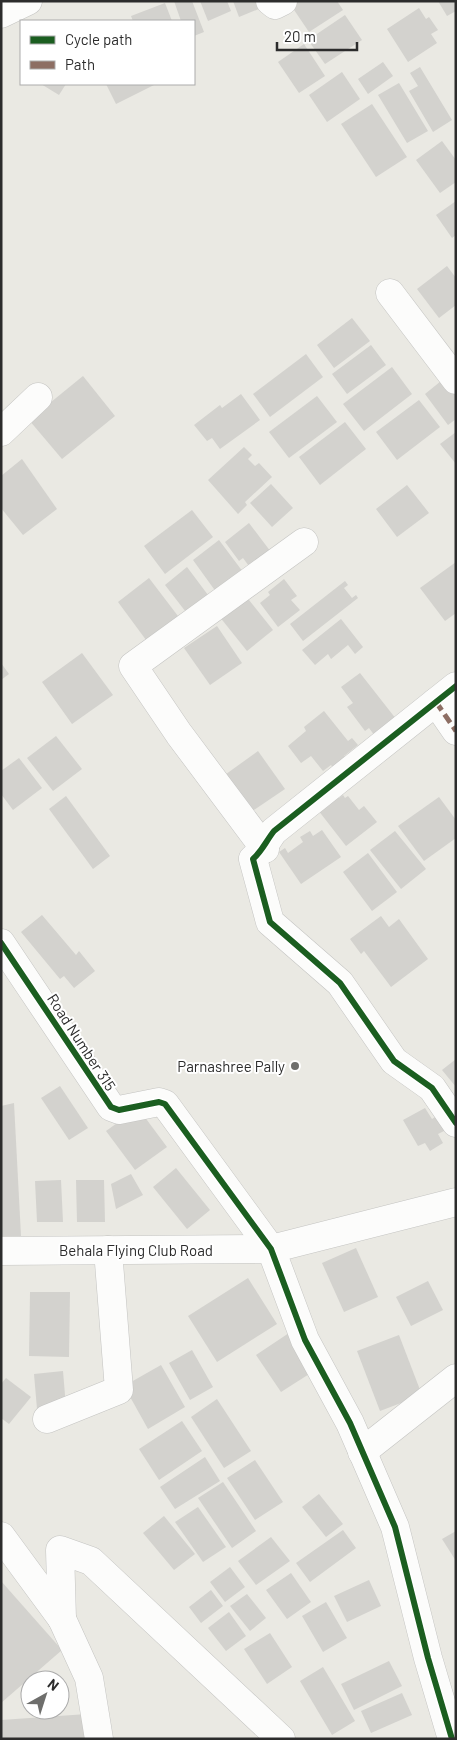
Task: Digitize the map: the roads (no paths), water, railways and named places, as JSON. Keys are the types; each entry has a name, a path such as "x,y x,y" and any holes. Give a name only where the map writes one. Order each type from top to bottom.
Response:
{"street":[{"path":"270,1 275,5 283,1"},
{"path":"390,293 455,379"},
{"path":"1,432 38,397"},
{"path":"265,848 179,734 133,666 304,542"},
{"path":"456,731 446,694 274,831 267,841 265,848 253,859 270,922 340,983 394,1061 432,1088 456,1123"},
{"name":"Road Number 315","path":"1,943 110,1107 119,1110 159,1102 165,1104 271,1249"},
{"name":"Behala Flying Club Road","path":"1,1251 271,1249 456,1202"},
{"path":"271,1249 305,1340 350,1422 395,1527 452,1739"},
{"path":"47,1419 120,1390 108,1250"},
{"path":"362,1452 456,1378"},
{"path":"1,1536 62,1619 89,1678 100,1739"},
{"path":"62,1619 60,1550 91,1561 281,1739"}],"place":[{"name":"Parnashree Pally","path":"295,1066"}]}
